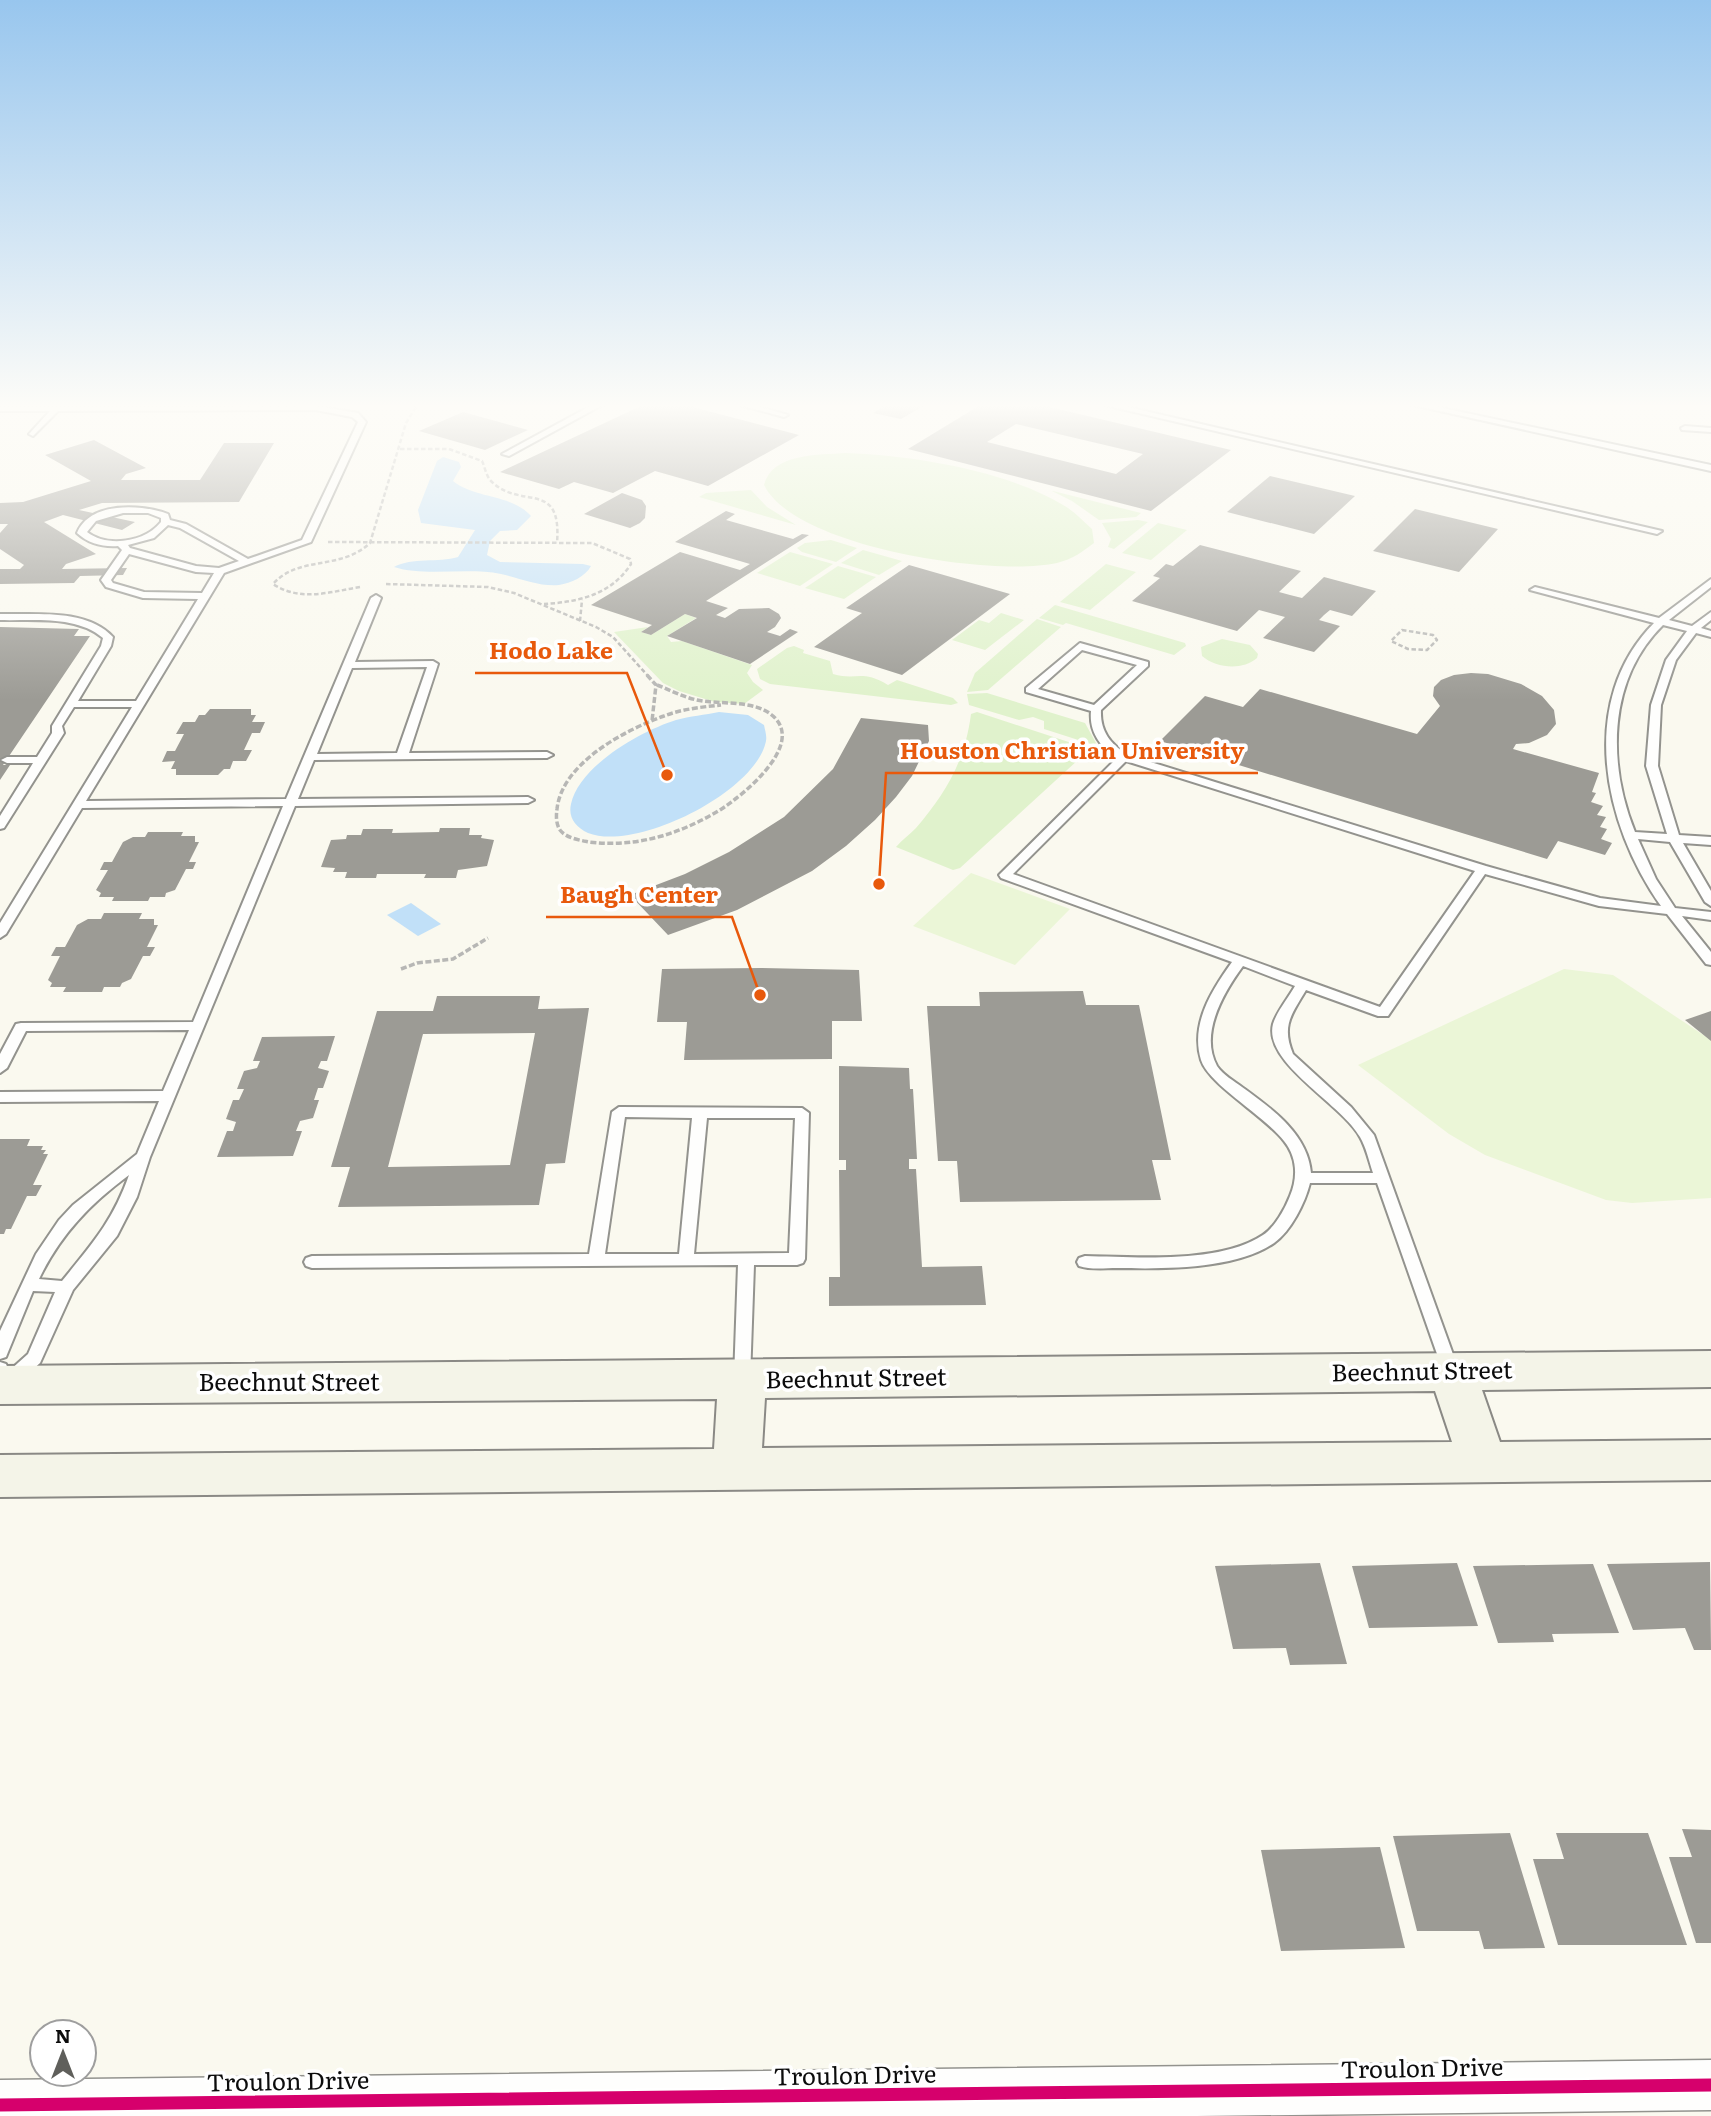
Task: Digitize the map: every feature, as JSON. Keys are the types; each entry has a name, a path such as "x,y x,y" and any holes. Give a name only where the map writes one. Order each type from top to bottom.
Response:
{"main road":[{"name":"Beechnut Street","path":"1,1377 742,1380 1711,1369"},
{"path":"1452,1372 1483,1462"},
{"path":"737,1470 742,1380"},
{"path":"0,1476 1711,1460"}],"street":[{"name":"Troulon Drive","path":"0,2105 1711,2085"}],"lane":[{"path":"119,542 127,551 196,569 220,571 306,542 324,503"},
{"path":"1534,503 1657,531"},
{"path":"136,509 158,512 165,516 166,522 156,532 119,542 94,541 82,533 83,528 97,517 136,509"},
{"path":"166,522 183,526 247,562"},
{"path":"127,551 108,574 106,580 109,585 143,595 204,596"},
{"path":"0,934 220,571"},
{"path":"1711,582 1662,621 1635,652 1622,677 1612,720 1615,784 1629,835 1650,879 1670,911 1711,961"},
{"path":"1,1377 34,1358 66,1287 111,1232 129,1197 143,1157 348,665 375,589"},
{"path":"1535,590 1711,634"},
{"path":"1711,615 1693,630 1671,660 1656,705 1652,765 1674,838 1711,902"},
{"path":"0,617 78,622 102,630 108,637 106,646 57,726 58,733 0,825"},
{"path":"1080,646 1144,664 1096,709 1030,690 1080,646"},
{"path":"348,665 433,664 402,756"},
{"path":"71,704 139,704"},
{"path":"1096,709 1098,731 1106,746 1124,757 1482,869 1599,902 1711,916"},
{"path":"310,757 547,755"},
{"path":"1124,757 1005,875 1383,1013 1482,869"},
{"path":"7,760 42,760"},
{"path":"79,805 528,800"},
{"path":"1629,835 1711,841"},
{"path":"1085,1262 1186,1261 1223,1257 1270,1238 1298,1197 1305,1178 1302,1158 1288,1135 1238,1091 1223,1083 1214,1074 1206,1055 1208,1013 1217,992 1240,961"},
{"path":"1303,984 1280,1024 1281,1042 1287,1056 1346,1110 1367,1135 1452,1372"},
{"path":"0,1068 22,1027 198,1026"},
{"path":"0,1097 169,1096"},
{"path":"312,1262 797,1259 802,1113 618,1112 596,1260"},
{"path":"685,1260 699,1113"},
{"path":"1,1377 30,1285 44,1257 78,1208 143,1157"},
{"path":"1305,1178 1384,1178"},
{"path":"742,1380 746,1260"},
{"path":"30,1285 66,1287"}],"path":[{"path":"383,503 370,543 356,557 281,573 273,584 289,593 303,594 375,589 488,587 542,604 613,637 656,685 696,700 760,709 780,724 781,745 768,772 751,787 700,820 642,841 624,844 591,843 576,839 558,829 555,810 564,784 595,755 652,721 690,709 721,705"},
{"path":"544,503 557,512 561,522 557,543"},
{"path":"306,542 592,543 630,559 628,571 615,582 582,600 542,604"},
{"path":"580,621 582,600"},
{"path":"1402,630 1433,635 1437,640 1427,650 1418,651 1391,641 1402,630"},
{"path":"652,721 656,685"},
{"path":"401,969 417,962 453,959 488,938"}],"green space":[{"path":"719,503 763,503 796,525"},
{"path":"779,503 1059,503 1092,529 1094,543 1073,557 1057,563 989,566 945,561 898,553 854,541 814,526"},
{"path":"1074,503 1100,503 1141,513 1136,517 1099,520"},
{"path":"1138,520 1148,522 1114,549 1108,547 1111,539 1102,523"},
{"path":"1158,523 1187,530 1151,560 1122,553"},
{"path":"831,540 857,548 836,562 797,548 805,543"},
{"path":"863,550 902,561 879,575 841,563"},
{"path":"790,552 833,564 800,586 757,573"},
{"path":"1106,564 1136,572 1090,610 1060,602"},
{"path":"838,566 876,577 844,599 805,588"},
{"path":"1055,605 1185,643 1186,646 1174,655 1066,623 1063,625 1039,618"},
{"path":"1001,613 1024,620 985,650 952,640 979,620 989,623"},
{"path":"685,614 696,618 667,636 671,642 682,641 752,665 747,673 763,690 744,704 715,702 679,691 663,683 614,632 648,627 641,632 651,635"},
{"path":"1037,619 1061,627 988,690 967,692 975,673"},
{"path":"1222,639 1250,645 1258,654 1257,658 1244,665 1229,666 1214,663 1202,656 1201,647"},
{"path":"794,646 804,650 803,653 830,661 833,674 865,676 888,685 897,680 953,698 958,703 951,705 770,684 760,679 757,669"},
{"path":"987,693 1085,723 1096,743 1094,745 1044,729 1044,721 1033,717 1019,720 969,705 967,694"},
{"path":"977,712 1090,749 960,868 953,870 896,847 916,828 953,776 964,747 971,714"},
{"path":"971,873 1070,909 1015,965 913,926"},
{"path":"1564,969 1613,975 1711,1040 1711,1198 1632,1203 1606,1200 1485,1155 1449,1134 1358,1065"}],"water":[{"path":"421,503 511,503 531,516 517,530 500,531 490,541 487,555 500,562 591,566 573,581 559,585 488,572 419,571 394,567 409,562 458,557 475,530 421,523 418,510"},
{"path":"719,712 748,715 764,725 766,739 757,760 741,780 718,798 691,813 663,826 635,834 609,837 588,833 576,825 570,809 576,790 586,776 613,752 662,725"},
{"path":"411,903 441,924 418,936 387,915"}],"building":[{"path":"0,503 137,503 102,503 79,510 135,522 122,530 63,515 44,522 96,554 66,564 62,569 127,568 123,575 80,576 74,583 0,584 0,569 20,569 24,565 0,549 0,533 8,524 0,524"},
{"path":"604,503 644,503 646,506 645,518 630,528 584,514"},
{"path":"1119,503 1162,503 1151,511"},
{"path":"1238,503 1348,503 1314,534 1227,512"},
{"path":"1415,509 1498,529 1459,572 1373,551"},
{"path":"726,511 735,514 726,520 793,539 802,534 809,535 706,601 728,608 716,615 725,618 739,609 769,608 781,618 775,627 767,632 780,636 790,629 798,632 750,664 667,636 697,618 685,614 651,635 641,632 652,625 591,605 680,552 740,570 750,564 675,542"},
{"path":"1200,545 1301,571 1279,592 1290,595 1302,598 1324,577 1376,591 1352,616 1330,610 1324,615 1319,620 1340,626 1314,652 1263,638 1285,617 1259,610 1237,631 1132,601 1160,578 1153,576 1166,564 1173,566"},
{"path":"909,565 1010,594 902,675 814,647 862,613 846,608"},
{"path":"0,627 79,629 74,636 90,636 3,765 10,765 0,780"},
{"path":"1488,674 1521,684 1542,696 1554,710 1556,724 1547,735 1529,743 1516,744 1513,749 1599,773 1592,792 1596,793 1591,802 1603,806 1597,815 1606,817 1600,827 1607,829 1601,839 1612,843 1605,855 1558,841 1547,859 1160,741 1205,696 1243,707 1260,689 1417,734 1440,706 1433,696 1434,687 1441,680 1454,675"},
{"path":"210,709 251,709 251,715 256,715 252,722 265,722 260,733 252,733 244,750 252,750 246,761 233,761 230,769 224,769 218,775 176,775 176,769 171,769 175,761 162,762 167,751 175,751 184,734 176,734 183,722 195,722 199,715 205,715"},
{"path":"861,718 928,725 929,741 912,776 896,797 846,846 812,871 737,910 668,935 630,895 685,874 729,852 784,817 833,769"},
{"path":"440,828 470,828 469,835 482,835 481,838 494,840 487,866 458,870 456,878 424,878 426,874 377,874 376,878 345,878 347,872 333,872 335,868 321,867 331,840 346,839 347,835 361,835 363,829 393,829 392,833 439,832"},
{"path":"148,832 183,832 181,836 195,836 195,842 199,842 189,862 196,862 193,869 186,869 175,890 166,893 165,897 150,897 148,901 112,901 114,897 99,897 101,893 96,890 108,870 100,870 104,862 112,862 123,842 133,837 145,837"},
{"path":"104,913 142,913 139,919 154,919 154,925 158,925 147,947 155,947 150,956 143,956 131,979 120,987 104,987 102,992 63,992 66,987 50,987 52,983 48,980 60,956 51,956 56,947 65,947 77,925 88,919 101,919"},
{"path":"662,969 859,970 862,1021 832,1021 832,1059 684,1060 687,1022 657,1022"},
{"path":"1083,991 1086,1005 1139,1005 1171,1160 1152,1160 1161,1200 960,1202 957,1161 938,1161 927,1006 980,1006 979,992"},
{"path":"437,996 540,996 538,1009 589,1008 565,1163 546,1164 539,1205 338,1207 350,1167 331,1167 377,1011 433,1011","holes":["535,1033 510,1165 388,1167 423,1034"]},
{"path":"1711,1011 1711,1041 1685,1020"},
{"path":"335,1036 327,1061 321,1061 318,1068 329,1071 323,1088 318,1088 314,1100 319,1100 313,1118 300,1121 296,1131 302,1131 293,1156 217,1157 227,1131 233,1131 236,1122 226,1119 233,1100 239,1100 244,1089 237,1089 244,1071 257,1068 260,1061 253,1061 262,1037"},
{"path":"839,1066 909,1068 910,1089 913,1089 917,1159 909,1159 909,1169 916,1169 922,1267 982,1266 986,1305 829,1306 829,1277 840,1277 839,1170 846,1170 846,1160 839,1160"},
{"path":"0,1139 30,1139 27,1146 43,1146 41,1150 46,1150 43,1154 48,1154 33,1185 42,1185 36,1196 27,1196 11,1229 6,1229 4,1234 0,1234"},
{"path":"1710,1562 1711,1650 1694,1650 1685,1628 1633,1630 1607,1564"},
{"path":"1320,1563 1347,1664 1290,1665 1286,1648 1233,1649 1215,1566"},
{"path":"1457,1563 1478,1626 1369,1628 1352,1566"},
{"path":"1593,1564 1619,1633 1552,1634 1554,1642 1498,1643 1473,1566"},
{"path":"1682,1829 1711,1830 1711,1943 1696,1943 1669,1857 1692,1857"},
{"path":"1510,1833 1545,1948 1484,1949 1479,1931 1417,1931 1393,1836"},
{"path":"1556,1833 1648,1833 1687,1945 1558,1945 1533,1859 1564,1859"},
{"path":"1380,1847 1405,1948 1281,1951 1261,1850"}],"cycle path":[{"path":"0,2105 1711,2085"}],"place":[{"name":"Hodo Lake","path":"667,775"},
{"name":"Houston Christian University","path":"879,884"},
{"name":"Baugh Center","path":"760,995"}]}
